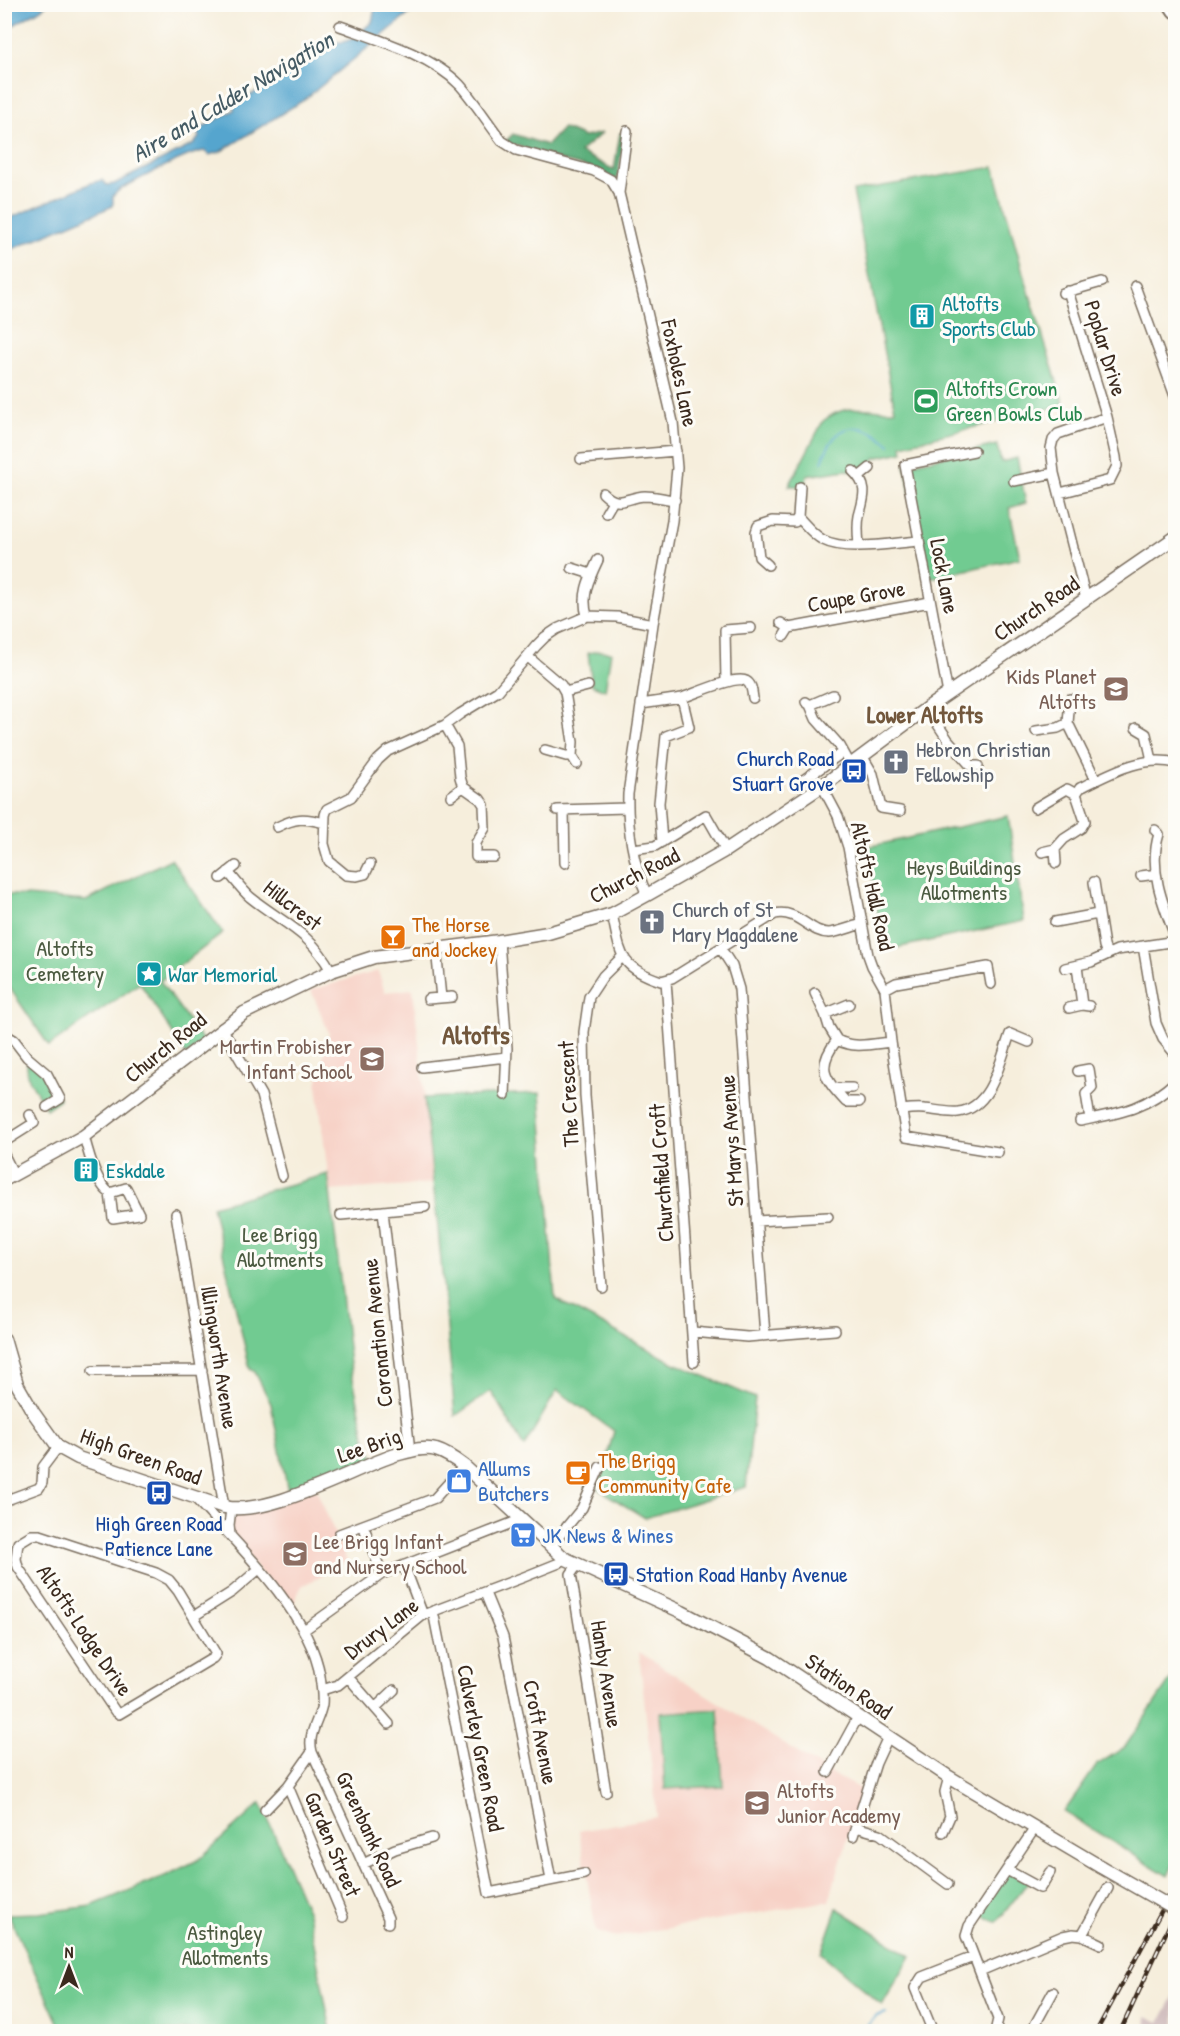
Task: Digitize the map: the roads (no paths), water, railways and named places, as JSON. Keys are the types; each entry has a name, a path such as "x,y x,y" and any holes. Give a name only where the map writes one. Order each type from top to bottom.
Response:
{"highway":[{"path":"1172,4 1176,10"}],"street":[{"path":"340,26 391,45 430,63 450,76 461,86 502,141 509,146 516,150 594,171 611,180 619,193"},
{"path":"619,193 627,131"},
{"name":"Foxholes Lane","path":"619,193 673,422 677,476 629,780 627,808 633,849 647,895"},
{"name":"Poplar Drive","path":"1060,493 1110,480 1117,466 1107,417 1066,292 1102,282"},
{"path":"1135,286 1176,399"},
{"name":"Poplar Drive","path":"1086,599 1054,473 1052,448 1053,440 1058,434 1107,417"},
{"name":"Lock Lane","path":"948,694 905,465 961,450 974,451"},
{"path":"581,459 676,451"},
{"path":"859,545 858,523 864,500 863,485 856,474 870,468"},
{"path":"1014,482 1054,473"},
{"path":"768,564 759,557 754,523 795,522 798,518 802,490"},
{"path":"603,493 612,501 626,501 641,496 675,500"},
{"path":"606,513 612,501"},
{"path":"798,518 822,540 832,544 859,545 918,541"},
{"name":"Church Road","path":"9,1177 84,1136 244,1012 331,971 374,957 548,933 612,914 647,895 726,850 822,786 927,708 1176,537"},
{"path":"750,564 759,557"},
{"path":"587,616 584,601 591,574 598,560"},
{"path":"572,568 591,574"},
{"name":"Coupe Grove","path":"785,629 930,602"},
{"path":"370,864 366,877 346,875 329,861 324,844 324,823 327,809 351,797 378,760 388,751 445,725 498,691 545,637 557,629 587,616 617,617 653,624"},
{"path":"726,682 725,630 752,628"},
{"path":"528,657 561,685 565,692 574,760 545,750"},
{"path":"641,704 682,699 726,682 744,679 748,682 753,698"},
{"path":"565,692 588,686"},
{"path":"833,695 808,704 816,719 843,752 851,766"},
{"path":"662,842 659,803 666,736 689,727 682,699"},
{"path":"1070,699 1068,723 1096,780"},
{"path":"927,708 948,740 972,769"},
{"path":"1036,732 1058,728 1068,723"},
{"path":"445,725 457,746 463,787 480,799 486,812 485,828 476,843 476,857 494,857"},
{"path":"1141,728 1149,741 1152,760"},
{"path":"802,781 843,752"},
{"path":"863,757 873,774 881,808 900,811"},
{"path":"1076,794 1080,788 1134,764 1152,760 1176,763"},
{"name":"Altofts Hall Road","path":"822,786 838,816 848,847 872,966 885,989 906,1137 998,1152"},
{"path":"451,796 463,787"},
{"path":"1035,808 1068,789 1076,794 1085,821 1081,828 1064,839 1055,849 1042,852"},
{"path":"565,862 560,810 627,808"},
{"path":"633,849 655,846 706,814 726,850"},
{"path":"281,822 309,818 324,823"},
{"path":"1065,968 1091,962 1117,950 1176,939 1164,908 1156,874 1155,845 1159,833"},
{"path":"1055,849 1056,863"},
{"name":"Hillcrest","path":"228,872 248,895 304,935 323,956 331,971"},
{"path":"1140,876 1156,874"},
{"path":"1094,882 1107,954"},
{"path":"612,914 622,957 628,964 661,981 666,981 721,949 775,914 783,912 819,931 828,933 862,924"},
{"path":"1055,922 1098,914"},
{"path":"500,941 506,1057 505,1095"},
{"path":"1143,946 1156,1023 1163,1040 1176,1055"},
{"path":"436,948 441,998"},
{"name":"St Marys Avenue","path":"721,949 732,966 739,988 765,1335"},
{"name":"The Crescent","path":"601,1286 585,1096 584,1032 590,998 603,976 622,957"},
{"path":"1069,1008 1085,1005 1077,966"},
{"path":"885,989 896,983 988,967 991,984"},
{"name":"Churchfield Croft","path":"666,981 694,1362"},
{"path":"815,993 837,1040 847,1045 859,1046 891,1042"},
{"path":"428,999 452,997"},
{"path":"825,1014 849,1004"},
{"path":"222,1028 261,1095 282,1176"},
{"path":"4,1034 14,1040 27,1057 47,1074 60,1099 48,1107"},
{"path":"901,1110 922,1108 955,1112 976,1105 984,1098 990,1087 1010,1034 1029,1042"},
{"path":"837,1040 825,1058 824,1065 828,1082 846,1102 859,1102"},
{"path":"422,1067 434,1062 506,1057"},
{"path":"1078,1071 1089,1070 1092,1088 1086,1094 1085,1120 1115,1115 1144,1105 1176,1081"},
{"path":"834,1088 852,1088"},
{"path":"4,1142 34,1124 30,1115"},
{"path":"84,1136 99,1178 106,1191 110,1193"},
{"path":"4,1155 9,1177"},
{"path":"342,1215 425,1207"},
{"name":"Coronation Avenue","path":"383,1211 410,1451"},
{"name":"Illingworth Avenue","path":"176,1214 228,1508 230,1534"},
{"path":"756,1221 828,1216"},
{"path":"693,1332 732,1336 835,1330"},
{"name":"High Green Road","path":"4,1339 17,1383 33,1412 58,1447 78,1458 228,1508"},
{"path":"98,1373 202,1370"},
{"path":"4,1501 39,1488 42,1483 43,1467 58,1447"},
{"name":"Lee Brig","path":"228,1508 250,1509 263,1506 376,1462 410,1451 435,1449 454,1458 464,1466 564,1558"},
{"path":"339,1534 435,1498 464,1466"},
{"path":"551,1546 582,1508 600,1467"},
{"path":"195,1498 230,1534 259,1569 304,1630 317,1658 322,1690 320,1710 310,1738 312,1752 288,1786 265,1809"},
{"path":"304,1630 382,1574 522,1519"},
{"path":"363,1525 382,1574"},
{"name":"Altofts Lodge Drive","path":"31,1535 40,1535 156,1573 169,1580 194,1616 214,1647 216,1654 213,1658 119,1714 18,1567 16,1559 18,1543 31,1535"},
{"name":"Station Road","path":"564,1558 770,1658 949,1776 1176,1911"},
{"name":"Drury Lane","path":"322,1690 338,1685 423,1615 485,1593 559,1563 564,1558"},
{"name":"Hanby Avenue","path":"578,1564 571,1574 606,1792"},
{"path":"404,1565 423,1615"},
{"path":"194,1616 232,1592 259,1569"},
{"name":"Croft Avenue","path":"485,1593 502,1637 551,1880"},
{"name":"Calverley Green Road","path":"434,1611 489,1893 551,1880"},
{"path":"348,1677 389,1724"},
{"path":"375,1708 394,1690"},
{"path":"828,1772 858,1717"},
{"path":"888,1737 876,1763 854,1832 880,1834 948,1884"},
{"name":"Greenbank Road","path":"312,1752 388,1918 388,1923"},
{"path":"943,1825 950,1816 945,1792 949,1776"},
{"name":"Garden Street","path":"288,1786 343,1917"},
{"path":"997,2031 998,2019 966,1936 969,1926 1035,1828"},
{"path":"363,1864 395,1849 432,1838"},
{"path":"1007,1870 1040,1888 1050,1872"},
{"path":"551,1880 584,1874"},
{"path":"1082,1935 1108,1888"},
{"path":"980,1971 1063,1936 1082,1935 1101,1944"},
{"path":"933,2031 915,1988 922,1977 973,1957"},
{"path":"1031,2031 1053,1992"}],"water":[{"path":"5,4 46,4 46,5 5,30"},
{"path":"379,5 420,5 304,100 220,152 209,155 204,151 174,162 119,190 113,196 111,207 5,252 5,220 91,183 102,180 107,185 114,184 194,144 199,137 197,130 234,110 234,106 284,76 333,42 352,39 372,22 375,8"}],"waterway":[{"path":"822,462 834,438 850,428 869,431 890,445"},
{"path":"862,2032 876,2016 886,2013"}],"railway":[{"path":"1096,2032 1176,1884"},
{"path":"1120,2032 1176,1911"}],"place":[{"name":"Altofts Sports Club","path":"922,316"},
{"name":"Altofts Crown Green Bowls Club","path":"926,401"},
{"name":"Kids Planet Altofts","path":"1116,689"},
{"name":"Hebron Christian Fellowship","path":"896,762"},
{"name":"Church Road Stuart Grove","path":"854,771"},
{"name":"Church of St Mary Magdalene","path":"652,922"},
{"name":"The Horse and Jockey","path":"393,937"},
{"name":"War Memorial","path":"149,974"},
{"name":"Martin Frobisher Infant School","path":"372,1059"},
{"name":"Eskdale","path":"86,1170"},
{"name":"The Brigg Community Cafe","path":"578,1473"},
{"name":"Allums Butchers","path":"459,1481"},
{"name":"High Green Road Patience Lane","path":"159,1493"},
{"name":"JK News & Wines","path":"523,1535"},
{"name":"Lee Brigg Infant and Nursery School","path":"295,1554"},
{"name":"Station Road Hanby Avenue","path":"616,1574"},
{"name":"Altofts Junior Academy","path":"757,1803"}],"district":[{"name":"Lower Altofts","path":"925,714"},
{"name":"Altofts","path":"476,1034"}],"water label":[{"name":"Aire and Calder Navigation","path":"232,96"}],"park label":[{"name":"Heys Buildings Allotments","path":"964,880"},
{"name":"Altofts Cemetery","path":"65,960"},
{"name":"Lee Brigg Allotments","path":"280,1246"},
{"name":"Astingley Allotments","path":"225,1944"}]}
